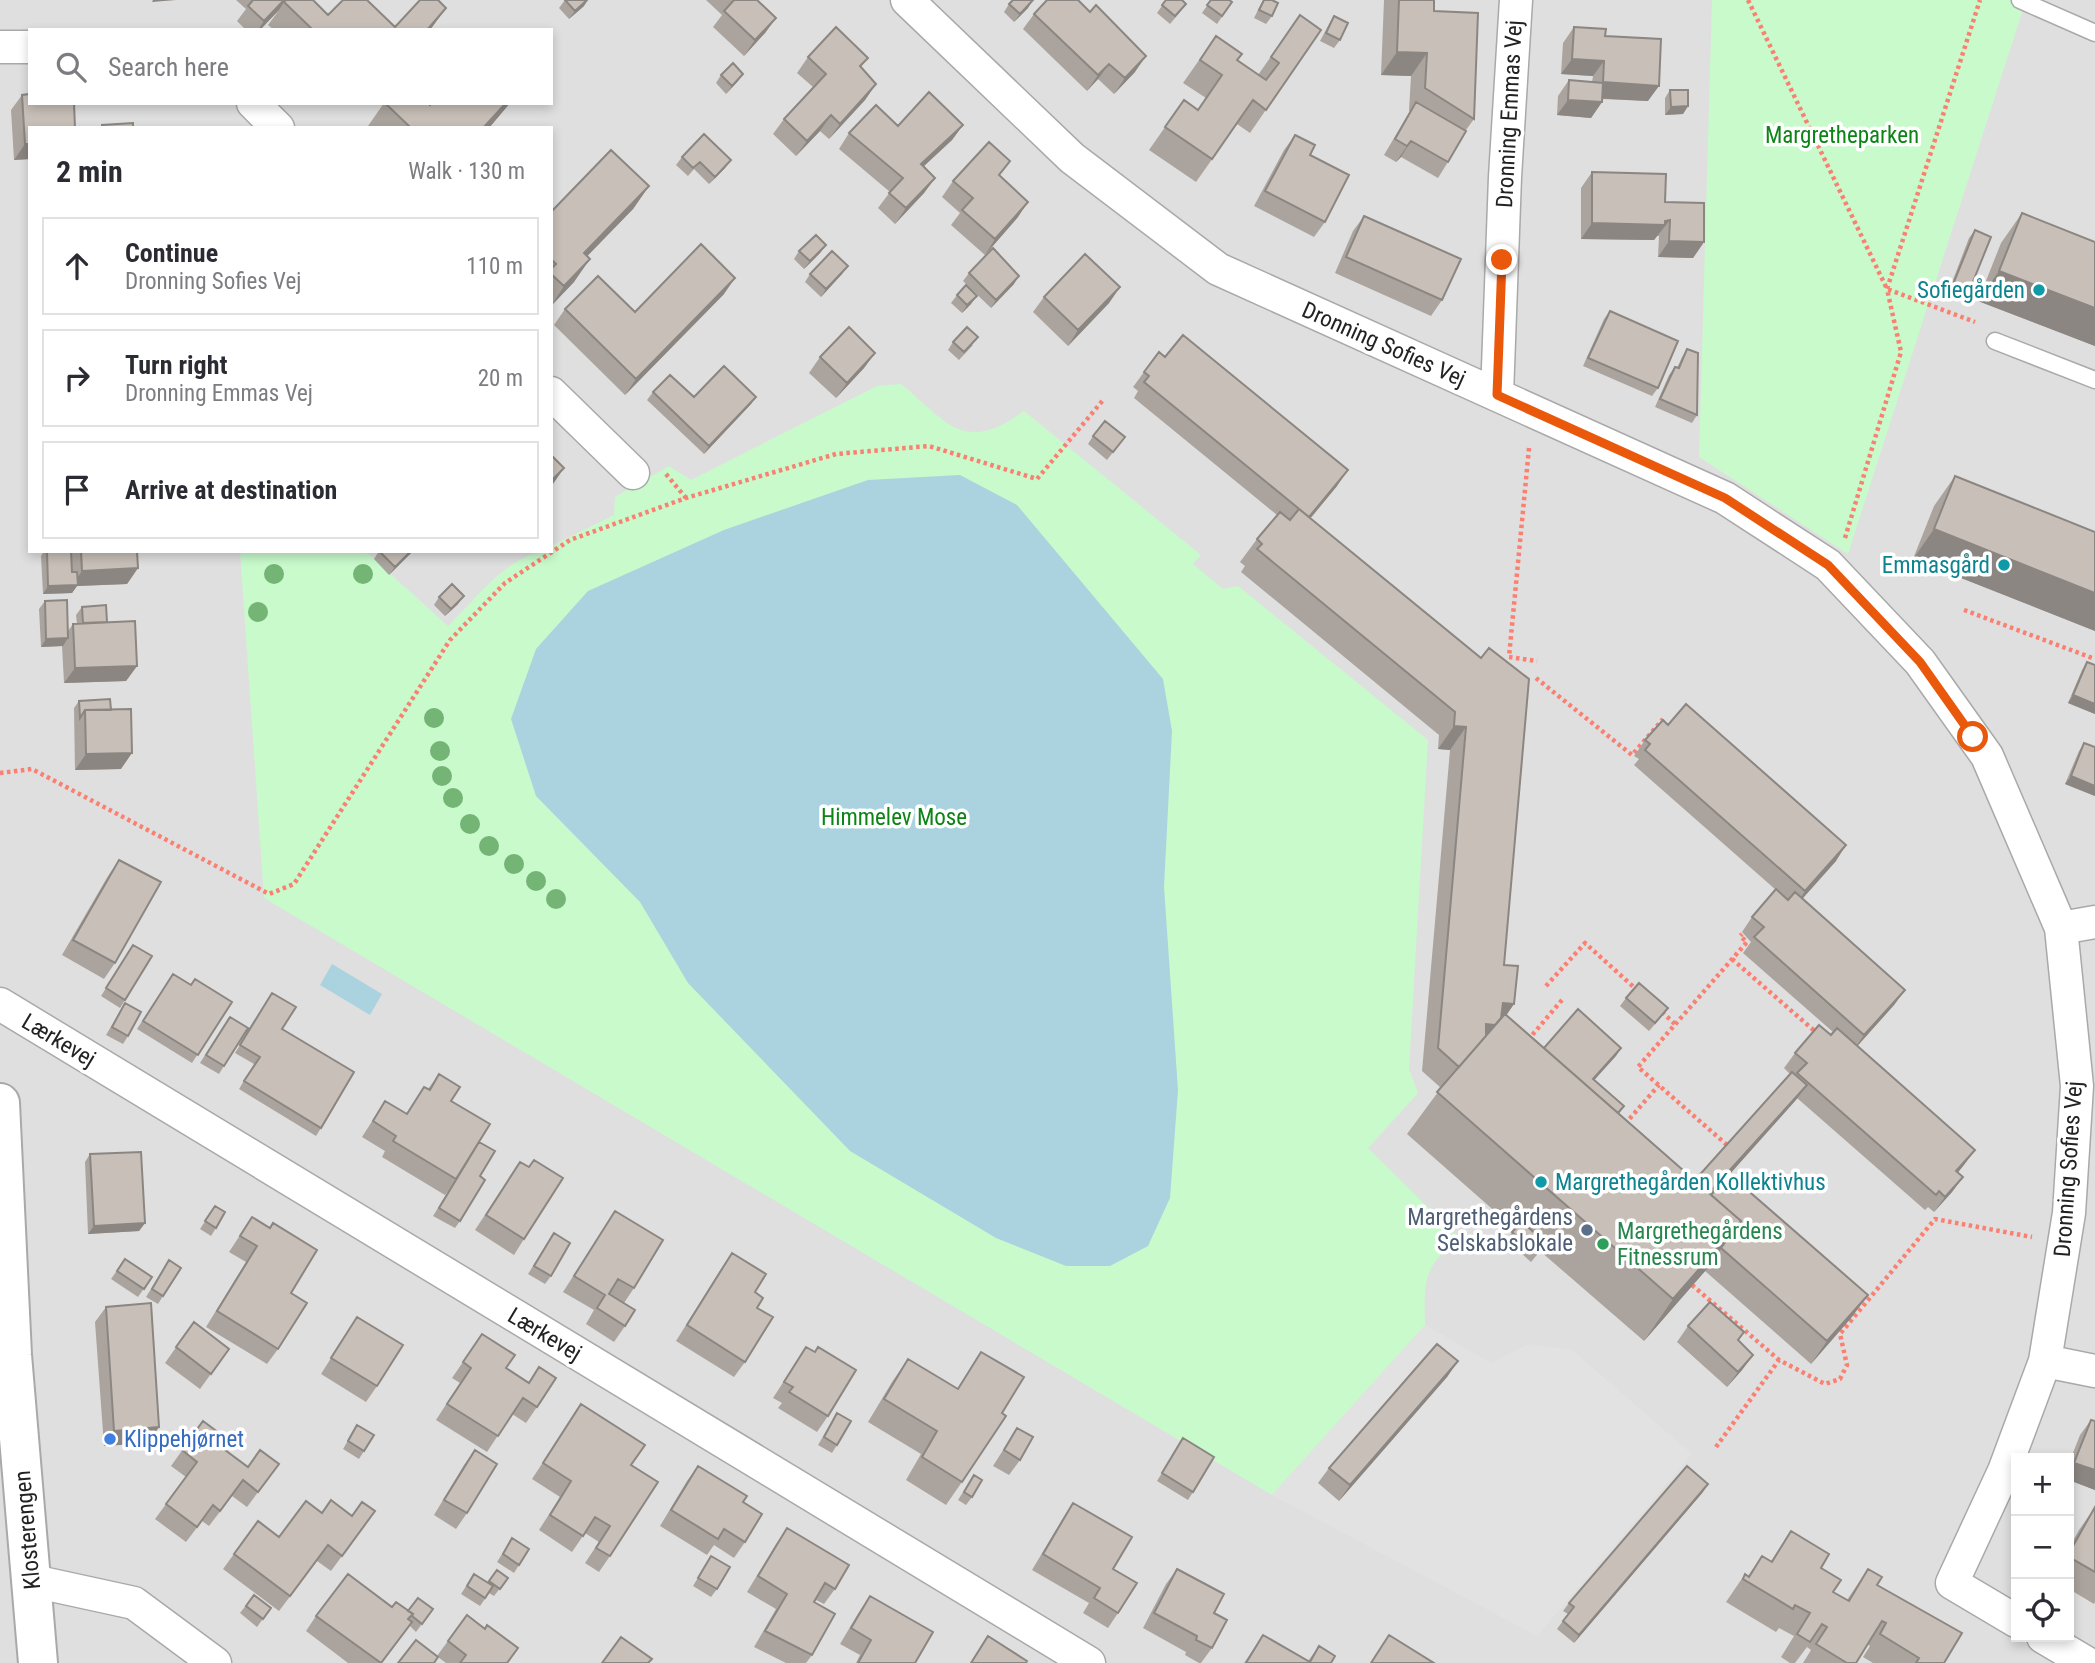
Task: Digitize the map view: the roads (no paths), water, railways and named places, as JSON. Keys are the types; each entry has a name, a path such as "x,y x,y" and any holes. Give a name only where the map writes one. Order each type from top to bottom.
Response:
{"street":[{"name":"Dronning Sofies Vej","path":"907,0 1072,158 1218,269 1725,498 1828,565 1920,662 1987,755 2061,928 2077,1086 2064,1243 2045,1361 2004,1471 1952,1583 2011,1618"},
{"name":"Dronning Emmas Vej","path":"1497,395 1505,177 1516,0"},
{"path":"0,47 28,47"},
{"path":"255,105 276,126"},
{"path":"553,395 648,472"},
{"path":"2061,928 2095,922"},
{"name":"Lærkevej","path":"0,1004 1089,1663"},
{"name":"Klosterengen","path":"0,1103 12,1355 16,1576 37,1663"},
{"path":"2045,1361 2095,1371"},
{"path":"16,1576 134,1603 215,1663"},
{"path":"2051,1642 2087,1663"}],"lane":[{"path":"2020,0 2095,33"},
{"path":"1995,341 2095,380"}],"water":[{"name":"Himmelev Mose","path":"960,475 1017,505 1163,679 1172,731 1164,887 1178,1090 1170,1198 1148,1246 1110,1266 1066,1266 996,1238 850,1151 688,983 640,902 536,796 511,719 536,649 588,591 724,530 868,480"},
{"path":"332,964 382,994 370,1015 320,985"}],"place":[{"name":"Sofiegården","path":"2039,290"},
{"name":"Emmasgård","path":"2004,565"},
{"name":"Margrethegården Kollektivhus","path":"1541,1182"},
{"name":"Margrethegårdens Selskabslokale","path":"1587,1230"},
{"name":"Margrethegårdens Fitnessrum","path":"1603,1244"},
{"name":"Klippehjørnet","path":"110,1439"}],"park label":[{"name":"Margretheparken","path":"1842,135"}]}
